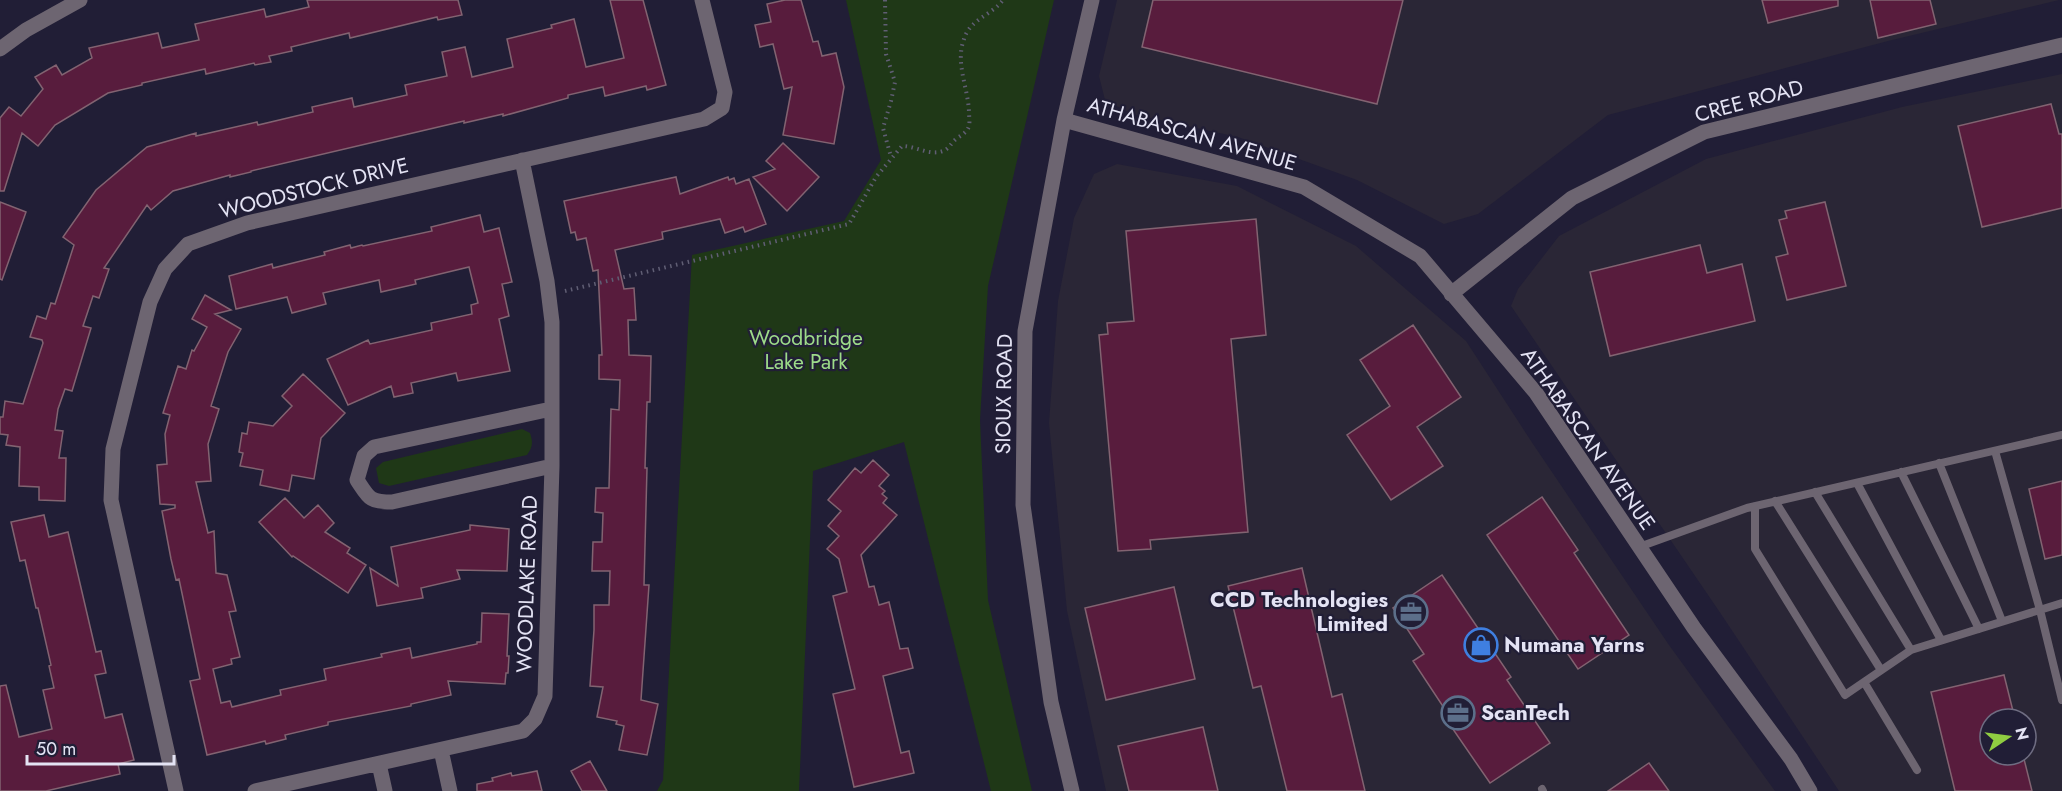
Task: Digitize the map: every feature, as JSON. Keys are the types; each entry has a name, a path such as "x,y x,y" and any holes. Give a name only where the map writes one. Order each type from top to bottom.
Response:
{"street":[{"path":"0,49 26,30 80,0"},
{"name":"WOODSTOCK DRIVE","path":"176,791 111,500 113,449 150,302 165,269 188,244 247,223 704,119 722,108 725,92 702,0"},
{"name":"SIOUX ROAD","path":"1072,791 1051,702 1023,505 1025,331 1064,120 1092,0"},
{"name":"CREE ROAD","path":"1451,294 1572,198 1704,132 2062,45"},
{"name":"ATHABASCAN AVENUE","path":"1064,120 1304,187 1420,256 1536,393 1694,628 1791,759 1810,791"},
{"name":"WOODLAKE ROAD","path":"255,791 523,731 535,719 545,696 552,466 552,322 549,291 522,160"},
{"path":"551,409 374,447 364,456 357,480 367,494 377,502 392,502 552,466"},
{"path":"441,750 450,791"},
{"path":"379,764 385,791"}],"lane":[{"path":"1639,547 1755,506 2062,435"},
{"path":"1995,451 2040,610 2062,700"},
{"path":"1939,463 2002,621"},
{"path":"1901,472 1979,628"},
{"path":"1857,483 1941,640"},
{"path":"1815,492 1911,650"},
{"path":"1775,501 1881,670"},
{"path":"1755,506 1755,549 1845,695 1911,650 2062,603"},
{"path":"1864,682 1917,770"}],"path":[{"path":"885,0 883,6 886,54 895,82 883,128 891,158"},
{"path":"565,291 849,224 876,177 902,146 910,146 920,151 942,152 969,126 968,96 960,57 964,37 971,27 1003,0"}],"shaded area":[{"path":"1117,0 2059,0 1888,41 1608,115 1478,214 1444,224 1357,180 1238,137 1132,114 1105,100 1099,76"},
{"path":"2062,74 2062,791 1839,791 1511,306 1518,289 1559,236 1706,159 1902,107"},
{"path":"1117,164 1237,186 1356,246 1466,341 1669,645 1775,791 1106,791 1067,611 1049,423 1058,301 1074,218 1094,174"}],"green space":[{"name":"Woodbridge Lake Park","path":"846,0 1054,0 988,286 980,420 988,600 1032,791 991,791 904,442 813,471 799,791 657,791 663,780 692,255 844,221 881,160"},
{"path":"522,429 530,433 532,439 527,455 389,486 379,483 376,468 383,462"}],"building":[{"path":"307,0 458,0 462,15 438,20 437,17 350,38 349,33 291,47 292,51 269,56 271,62 255,65 254,63 206,74 205,69 108,93 55,125 38,146 22,133 4,191 0,191 0,118 9,107 21,116 43,89 35,77 56,65 62,75 92,58 89,48 158,33 162,48 199,40 195,24 264,9 266,17 309,7"},
{"path":"610,0 643,0 666,85 647,90 646,86 605,96 603,87 568,95 568,98 503,116 503,114 464,123 464,121 230,177 230,175 173,191 151,210 147,205 104,268 109,269 99,298 93,296 83,326 91,328 72,391 65,389 58,409 55,430 63,431 59,458 66,458 65,501 39,500 39,487 19,486 20,447 6,445 8,435 0,434 0,417 3,417 5,401 23,404 43,343 42,340 30,337 37,316 46,319 51,303 55,304 74,245 63,237 96,190 147,147 196,133 196,136 257,122 258,125 313,112 312,107 352,98 354,107 407,95 405,85 447,76 442,52 465,47 472,77 513,67 507,39 552,28 551,25 574,19 586,67 624,58"},
{"path":"785,0 801,0 813,42 818,41 822,56 836,53 844,87 834,144 783,135 792,87 784,89 773,44 760,47 755,25 771,22 767,4"},
{"path":"1153,0 1403,0 1377,104 1142,47"},
{"path":"1762,0 1838,0 1838,6 1768,23"},
{"path":"1870,0 1930,0 1936,24 1878,38"},
{"path":"2051,104 2059,134 2062,134 2062,208 1982,227 1958,126"},
{"path":"783,143 819,177 787,211 753,177 775,169 766,161"},
{"path":"676,177 680,194 728,177 729,180 734,178 736,184 749,179 766,224 745,232 743,227 725,233 720,219 662,232 663,239 615,250 624,289 634,288 636,320 628,320 629,355 651,356 645,468 647,468 644,585 649,585 641,700 658,704 647,755 619,750 624,726 616,724 617,721 597,717 603,687 590,686 594,605 609,605 610,571 592,571 593,542 602,542 603,513 595,512 596,488 609,488 611,409 619,410 620,380 599,379 599,355 602,355 598,270 593,271 586,238 577,240 575,232 571,233 564,201"},
{"path":"0,202 26,212 2,280 0,279"},
{"path":"1825,202 1846,286 1787,300 1776,257 1788,254 1779,220 1787,218 1785,211"},
{"path":"480,215 484,232 499,228 512,282 502,284 509,316 499,319 510,371 458,381 456,373 411,383 413,393 394,397 391,386 348,405 327,359 368,340 370,344 432,330 431,323 472,314 471,305 478,303 469,267 415,280 416,284 381,292 379,280 323,293 326,304 292,313 287,297 236,309 229,276 272,264 273,268 325,255 324,252 350,245 351,248 363,246 432,231 431,227"},
{"path":"1256,219 1266,335 1231,339 1248,532 1150,540 1151,549 1118,551 1099,335 1108,334 1107,323 1134,321 1126,231"},
{"path":"1700,245 1707,273 1742,264 1755,321 1610,356 1590,272"},
{"path":"205,295 231,310 215,314 241,329 228,352 211,406 219,409 208,444 211,481 196,482 208,533 214,531 216,573 227,575 236,611 229,612 240,657 231,659 232,664 213,669 221,703 230,701 232,707 281,695 280,690 326,680 324,669 382,657 381,654 410,648 412,658 477,644 481,642 482,613 509,614 507,656 509,656 505,684 448,681 451,695 411,704 411,706 328,722 328,725 285,735 286,739 266,744 265,741 207,755 190,681 200,679 179,579 176,580 171,559 162,511 175,508 175,505 160,504 157,465 167,464 165,434 170,415 163,413 178,366 186,369 192,350 194,351 207,327 192,319"},
{"path":"1413,325 1461,397 1417,427 1443,466 1391,500 1347,435 1390,406 1360,360"},
{"path":"303,374 345,413 321,438 314,479 292,475 289,491 260,485 263,470 240,466 243,453 239,452 242,433 247,434 249,422 273,426 292,406 282,396"},
{"path":"873,460 889,475 879,486 885,491 882,494 887,498 883,503 897,515 861,555 869,587 874,586 879,605 889,602 900,649 908,648 913,668 883,676 901,753 909,751 914,773 854,787 833,694 855,689 833,596 847,592 839,559 827,549 839,536 828,526 841,511 828,500 855,468 861,473"},
{"path":"2062,481 2062,555 2045,559 2029,489"},
{"path":"1542,497 1578,550 1574,553 1629,635 1578,669 1487,535"},
{"path":"285,498 304,518 318,505 334,523 325,532 350,548 347,553 366,565 348,593 292,557 259,522"},
{"path":"44,515 49,537 68,532 96,652 101,651 106,673 95,675 105,718 122,714 134,760 118,764 120,774 46,791 0,791 0,686 6,685 19,737 52,729 43,690 54,688 49,666 51,665 25,560 20,561 11,522"},
{"path":"470,525 509,529 507,571 457,570 460,579 421,588 423,598 377,606 370,568 398,586 391,547 470,530"},
{"path":"1302,568 1332,697 1342,694 1365,791 1287,791 1261,686 1253,688 1228,586"},
{"path":"1442,575 1511,677 1507,680 1550,743 1490,783 1446,719 1450,717 1413,661 1424,654 1393,608"},
{"path":"1174,587 1195,679 1106,700 1085,608"},
{"path":"2004,675 2012,707 1978,707 1978,767 2026,767 2032,791 1955,791 1931,692"},
{"path":"1203,727 1218,791 1129,791 1118,746"},
{"path":"590,761 607,791 582,791 571,771"},
{"path":"1649,763 1669,791 1608,791"},
{"path":"537,771 542,791 477,791 477,784 493,781 492,778 511,773 512,776"}],"place":[{"name":"CCD Technologies Limited","path":"1411,612"},
{"name":"Numana Yarns","path":"1481,645"},
{"name":"ScanTech","path":"1458,713"}]}
